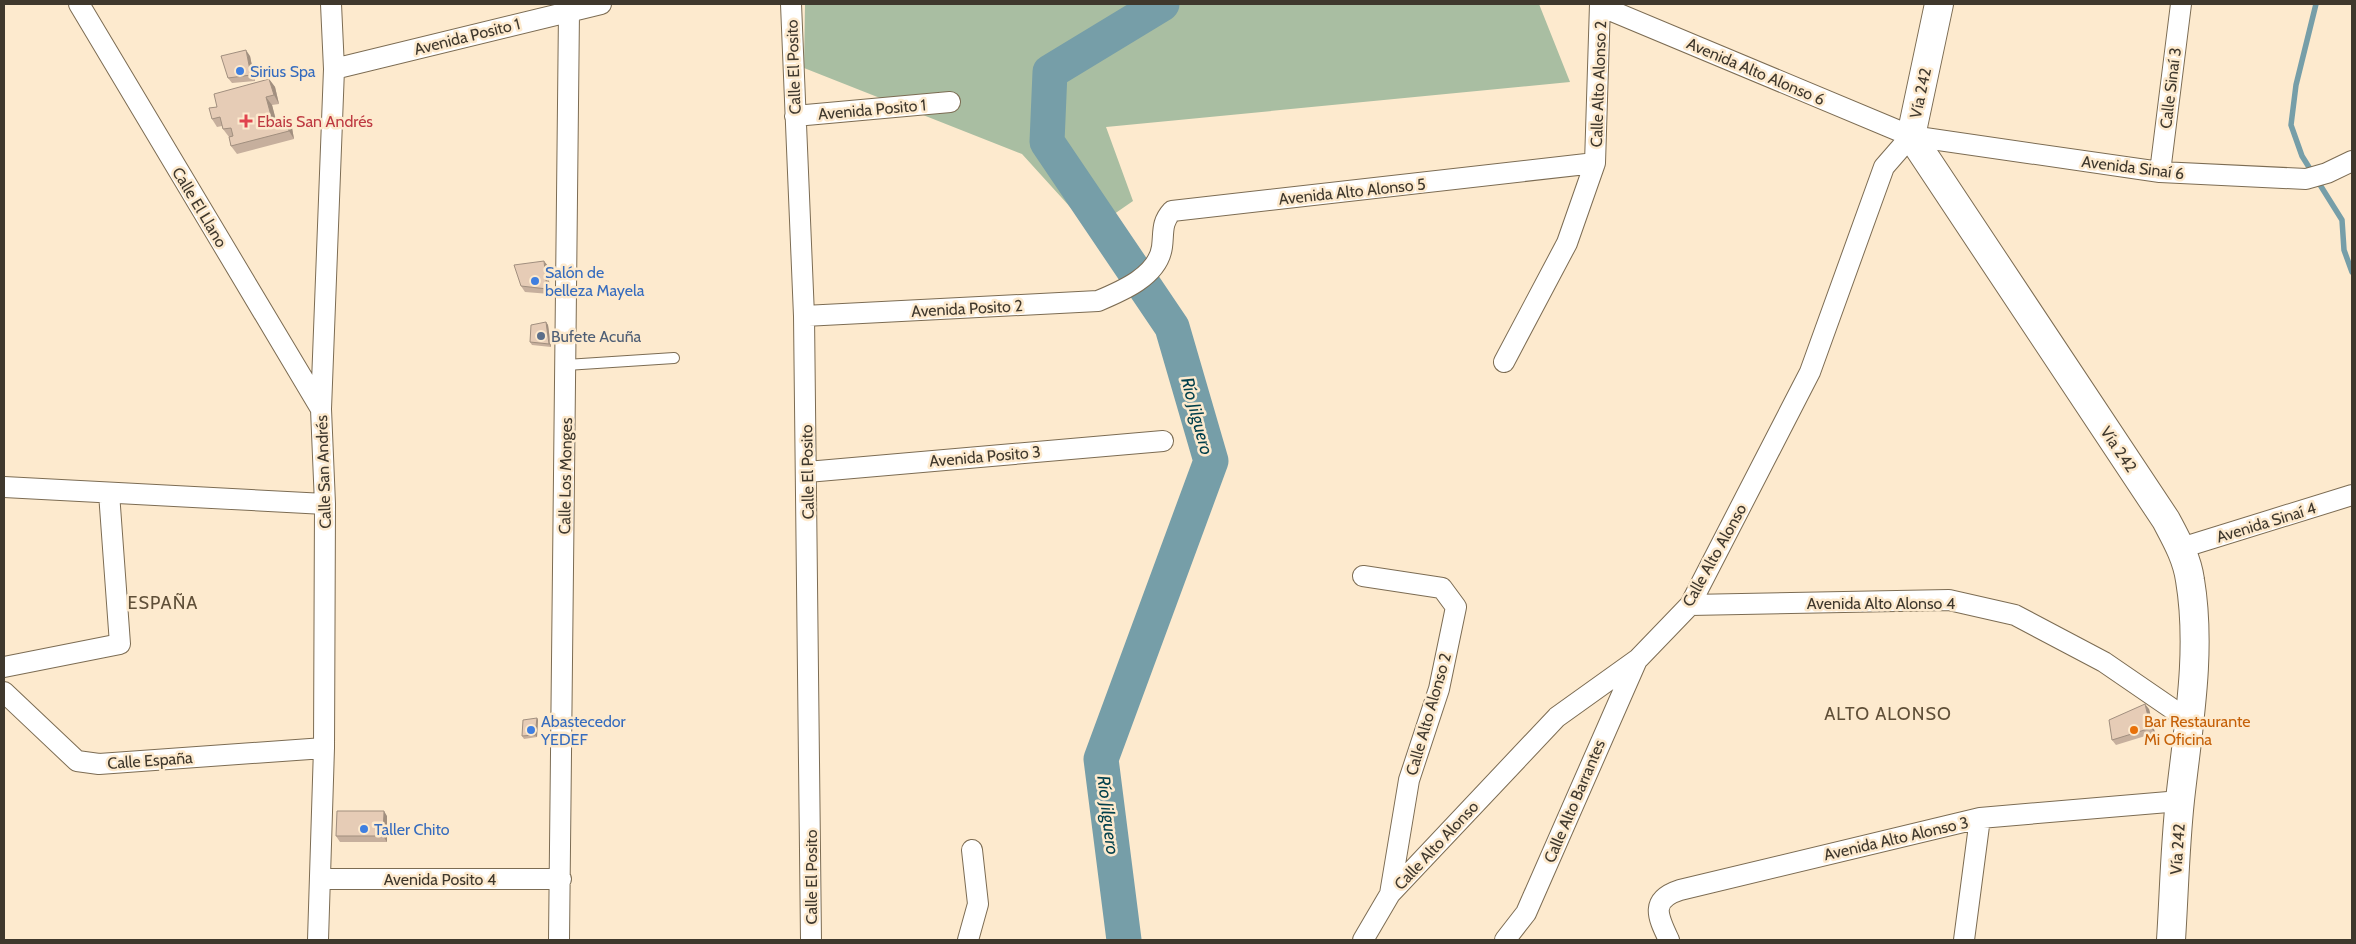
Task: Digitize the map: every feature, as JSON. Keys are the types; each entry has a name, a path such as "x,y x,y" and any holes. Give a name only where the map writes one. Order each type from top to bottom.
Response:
{"main road":[{"name":"Vía 242","path":"1939,4 1911,136 2166,520 2181,548 2190,579 2195,638 2190,721 2180,801 2171,940"}],"street":[{"name":"Calle El Llano","path":"79,4 321,410"},
{"name":"Calle San Andrés","path":"318,940 324,748 326,504 321,410 334,70 331,4"},
{"name":"Avenida Posito 1","path":"334,70 600,4"},
{"name":"Calle El Posito","path":"791,4 804,316 811,940"},
{"name":"Calle Sinaí 3","path":"2160,172 2181,4"},
{"name":"Avenida Alto Alonso 6","path":"1600,5 1911,136"},
{"name":"Calle Alto Alonso 2","path":"1504,362 1566,242 1595,164 1600,5"},
{"name":"Calle Los Monges","path":"559,940 569,11"},
{"name":"Avenida Posito 1","path":"795,116 950,102"},
{"name":"Avenida Sinaí 6","path":"1911,136 2160,172 2306,179 2327,173 2352,161"},
{"name":"Calle Alto Alonso","path":"1363,940 1390,894 1557,717 1638,659 1690,605 1810,372 1884,167 1911,136"},
{"name":"Avenida Alto Alonso 5","path":"1153,268 1162,249 1164,223 1172,211 1595,164"},
{"name":"Avenida Posito 2","path":"804,316 1098,301 1126,289 1153,268"},
{"name":"Avenida Posito 3","path":"807,472 1163,441"},
{"path":"4,487 326,504"},
{"path":"4,667 120,644 109,493"},
{"name":"Avenida Sinaí 4","path":"2181,548 2352,495"},
{"name":"Calle Alto Alonso 2","path":"1363,576 1442,588 1456,607 1439,689 1409,780 1390,894"},
{"name":"Avenida Alto Alonso 4","path":"1690,605 1949,600 2015,615 2104,662 2190,721"},
{"name":"Calle Alto Barrantes","path":"1506,940 1526,913 1638,659"},
{"name":"Calle España","path":"4,692 77,761 99,764 324,748"},
{"name":"Avenida Alto Alonso 3","path":"1669,940 1659,919 1659,906 1666,895 1980,818 2180,801"},
{"path":"1964,940 1980,818"},
{"path":"968,940 978,904 972,850"},
{"name":"Avenida Posito 4","path":"320,879 561,879"}],"lane":[{"path":"566,365 674,358"}],"green space":[{"path":"805,4 1539,4 1570,82 1106,127 1133,201 1091,230 1022,154 804,68"}],"building":[{"name":"Sirius Spa","path":"246,50 251,75 228,78 221,56"},
{"name":"Ebais San Andrés","path":"269,79 274,95 266,97 273,123 286,120 289,131 231,146 229,137 233,136 231,128 223,129 220,117 212,119 209,108 217,107 214,94"},
{"name":"Salón de belleza Mayela","path":"544,261 547,289 521,286 514,265"},
{"name":"Bufete Acuña","path":"546,322 549,344 530,342 531,325"},
{"name":"Bar Restaurante Mi Oficina","path":"2145,704 2151,728 2112,740 2109,720"},
{"name":"Abastecedor YEDEF","path":"537,718 535,735 522,736 523,720"},
{"name":"Taller Chito","path":"337,811 384,811 383,836 336,836"}],"waterway":[{"name":"Río Jilguero","path":"1124,940 1101,759 1211,461 1172,327 1047,142 1050,72 1162,4"},
{"path":"2316,4 2296,85 2291,125 2302,156 2342,220 2344,250 2352,272"}],"place":[{"name":"Sirius Spa","path":"240,71"},
{"name":"Ebais San Andrés","path":"246,121"},
{"name":"Salón de belleza Mayela","path":"535,281"},
{"name":"Bufete Acuña","path":"541,336"},
{"name":"Abastecedor YEDEF","path":"531,730"},
{"name":"Bar Restaurante Mi Oficina","path":"2134,730"},
{"name":"Taller Chito","path":"364,829"}],"district":[{"name":"ESPAÑA","path":"163,603"},
{"name":"ALTO ALONSO","path":"1888,714"}]}
